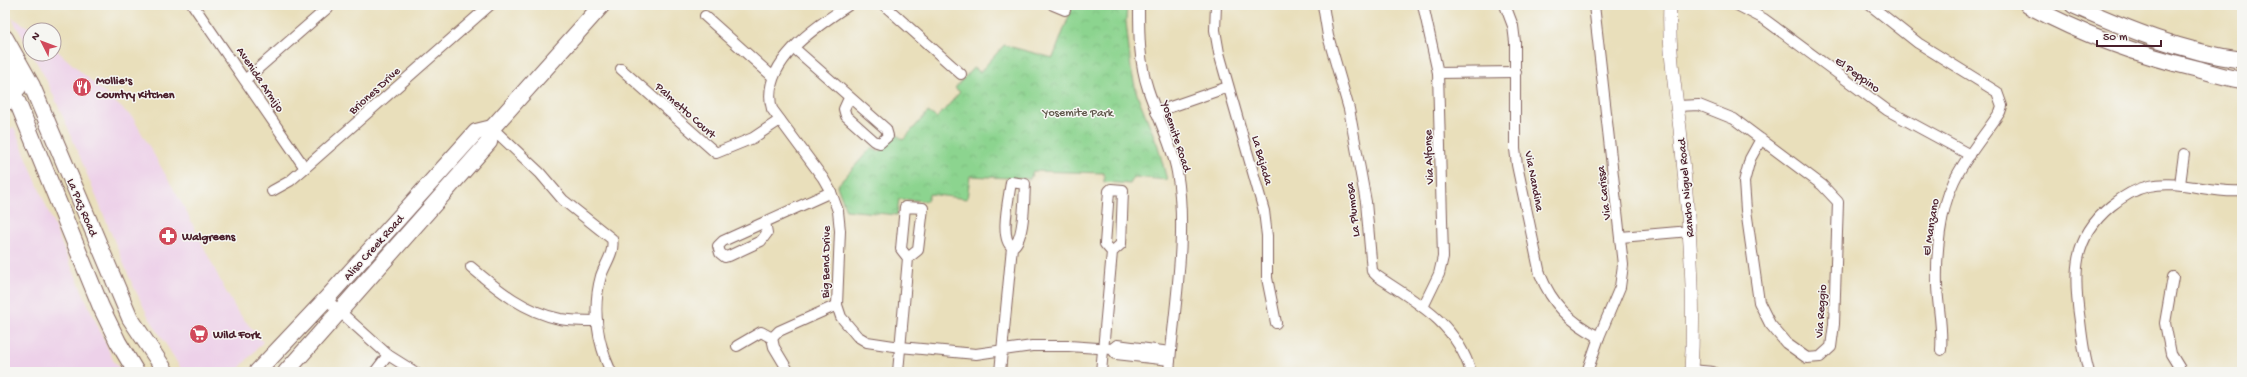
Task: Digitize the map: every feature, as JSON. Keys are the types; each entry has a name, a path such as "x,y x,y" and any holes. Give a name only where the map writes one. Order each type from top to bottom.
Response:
{"main road":[{"name":"Aliso Creek Road","path":"286,372 489,142 492,128 602,5"},
{"path":"2028,5 2067,24 2133,51 2171,63 2242,80"},
{"path":"2073,5 2136,32 2181,46 2242,60"},
{"name":"La Paz Road","path":"5,38 32,86 130,318 166,372"},
{"path":"5,60 17,83 11,104 24,102 31,109 53,156 66,167"},
{"name":"La Paz Road","path":"5,78 11,104 45,170 101,307 118,342 136,372"},
{"name":"Aliso Creek Road","path":"257,372 326,299 476,132 492,128"},
{"path":"45,170 59,179 78,220 94,232"},
{"path":"74,240 92,253 116,310 130,318"}],"street":[{"name":"Avenida Armijo","path":"193,5 246,79 306,168"},
{"path":"246,79 331,5"},
{"name":"Briones Drive","path":"272,191 290,181 306,168 490,5"},
{"path":"884,5 961,74"},
{"path":"1054,5 1065,10"},
{"name":"Yosemite Road","path":"1139,5 1141,59 1147,87 1177,171 1181,201 1181,233 1169,372"},
{"name":"La Bajada","path":"1216,5 1215,30 1228,87 1264,211 1267,236 1267,278 1276,323"},
{"name":"La Plumosa","path":"1323,5 1328,36 1348,109 1366,202 1372,271 1377,276 1424,307 1450,330 1467,359 1471,372"},
{"name":"Via Alfonse","path":"1423,5 1438,73 1443,257 1439,274 1424,307"},
{"name":"Via Nandina","path":"1505,5 1514,31 1516,72 1515,149 1517,165 1540,274 1547,290 1568,318 1582,328 1599,337"},
{"name":"Via Carissa","path":"1587,372 1599,337 1620,287 1622,265 1621,237 1594,5"},
{"name":"Rancho Niguel Road","path":"1670,5 1669,25 1690,231 1692,278 1691,371"},
{"name":"El Peppino","path":"1737,5 1764,19 1887,110 1970,155"},
{"name":"El Manzano","path":"1870,5 1918,43 1994,90 2001,99 2002,106 2000,112 1954,181 1946,201 1937,258 1937,288 1942,330 1941,350"},
{"path":"705,16 772,76 794,48 818,24 845,6"},
{"path":"794,48 848,98 854,100 886,128 888,136 884,140 880,143 874,141 846,116 844,109 848,98"},
{"name":"Palmetto Court","path":"621,69 716,153 753,138 780,120"},
{"path":"1438,73 1516,72"},
{"name":"Big Bend Drive","path":"772,76 769,98 772,109 823,178 831,192 838,211 840,232 837,305 841,316 857,336 867,342 900,348 976,354 1032,346 1108,349 1116,354 1170,356"},
{"path":"1156,112 1228,87"},
{"name":"Via Reggio","path":"1677,106 1699,105 1726,114 1761,139 1822,185 1838,202 1834,324 1831,347 1820,357 1807,358 1786,343 1770,324 1759,302 1746,210 1744,182 1750,159 1761,139"},
{"path":"492,128 540,173 563,200 612,239 614,244 602,276 596,299 600,342 611,372"},
{"path":"2180,184 2184,154"},
{"path":"1000,372 1012,247 1019,242 1021,237 1025,184 1011,182 1005,236 1008,244 1012,247"},
{"path":"2089,372 2085,361 2075,290 2077,257 2085,238 2101,214 2131,192 2149,186 2180,184 2227,192 2242,191"},
{"path":"1101,372 1108,349 1112,252 1105,244 1111,189 1123,190 1121,244 1112,252"},
{"path":"765,222 767,233 761,241 729,256 725,257 720,253 718,246 723,241 831,192"},
{"path":"898,372 908,258 901,249 905,207 923,208 918,250 908,258"},
{"path":"1621,237 1690,231"},
{"path":"471,267 506,296 536,313 561,319 597,321"},
{"path":"2172,277 2165,323 2171,354 2182,372"},
{"path":"326,299 388,355 415,372"},
{"path":"772,338 779,331 837,305"},
{"path":"737,346 761,332 772,338 774,347 788,372"},
{"path":"375,372 388,355"},
{"path":"1691,371 1713,372"}],"shaded area":[{"path":"11,17 22,24 22,36"},
{"path":"62,55 133,118 184,207 237,311 263,342 236,372 183,372 147,314 130,279 68,128 46,79 36,62 62,62"},
{"path":"14,127 64,250 113,360 122,372 5,372 5,131"}],"green space":[{"name":"Yosemite Park","path":"1073,5 1127,5 1126,21 1131,69 1137,94 1158,146 1167,180 1134,177 1130,184 1104,182 1104,173 1033,171 1030,179 970,176 967,199 929,194 927,201 899,199 897,215 846,210 837,186 871,148 879,152 896,134 903,140 928,112 937,118 960,92 955,88 973,68 980,72 1004,45 1053,58"}],"place":[{"name":"Mollie's Country Kitchen","path":"82,87"},
{"name":"Walgreens","path":"168,236"},
{"name":"Wild Fork","path":"199,334"}]}
